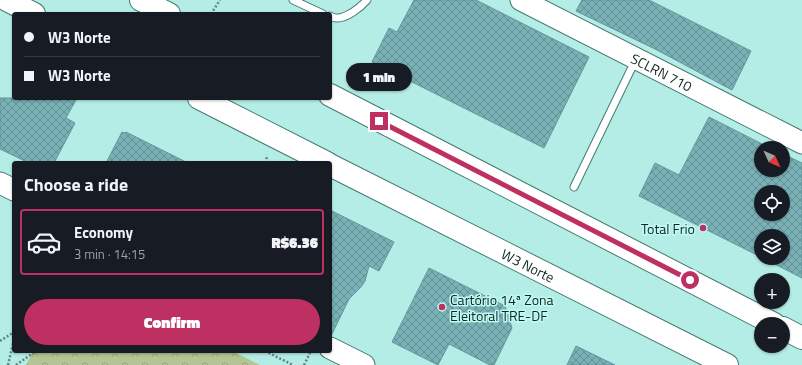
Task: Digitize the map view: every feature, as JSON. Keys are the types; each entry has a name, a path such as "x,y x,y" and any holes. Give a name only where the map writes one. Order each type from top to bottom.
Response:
{"main road":[{"path":"7,0 30,12"},
{"path":"141,0 165,12"},
{"path":"332,96 760,317"},
{"path":"203,100 323,161"},
{"name":"W3 Norte","path":"332,166 727,365"},
{"path":"790,332 802,338"}],"street":[{"name":"SCLRN 710","path":"521,0 802,143"},
{"path":"0,183 12,189"},
{"path":"332,349 364,365"}],"lane":[{"path":"293,0 319,12"},
{"path":"332,17 337,19 351,13 362,7 367,0"},
{"path":"574,187 636,59"}],"path":[{"path":"212,12 220,0"},
{"path":"0,341 12,333"},
{"path":"8,365 12,348"},
{"path":"16,365 33,353"},
{"path":"269,353 293,365"},
{"path":"304,365 310,353"}],"green space":[{"path":"32,353 236,353 260,365 26,365"}],"building":[{"path":"414,0 476,0 589,57 544,148 372,62 389,28 397,32"},
{"path":"582,0 649,0 751,51 732,90 655,49 576,11"},
{"path":"0,98 12,98 12,100 76,100 66,118 75,123 55,161 25,161 0,149"},
{"path":"709,117 756,141 754,141 754,177 790,177 790,157 802,163 802,278 777,265 790,265 790,229 754,229 754,254 639,196 655,163 679,175"},
{"path":"122,132 126,132 184,161 107,161"},
{"path":"332,211 394,242 379,271 369,266 365,281 349,299 332,334"},
{"path":"429,268 505,306 512,328 494,365 490,365 449,344 438,365 392,342"},
{"path":"576,346 615,365 567,365"}],"place":[{"name":"Total Frio","path":"703,228"},
{"name":"Cartório 14ª Zona Eleitoral TRE-DF","path":"442,307"}],"route":[{"path":"379,121 690,280"}]}
